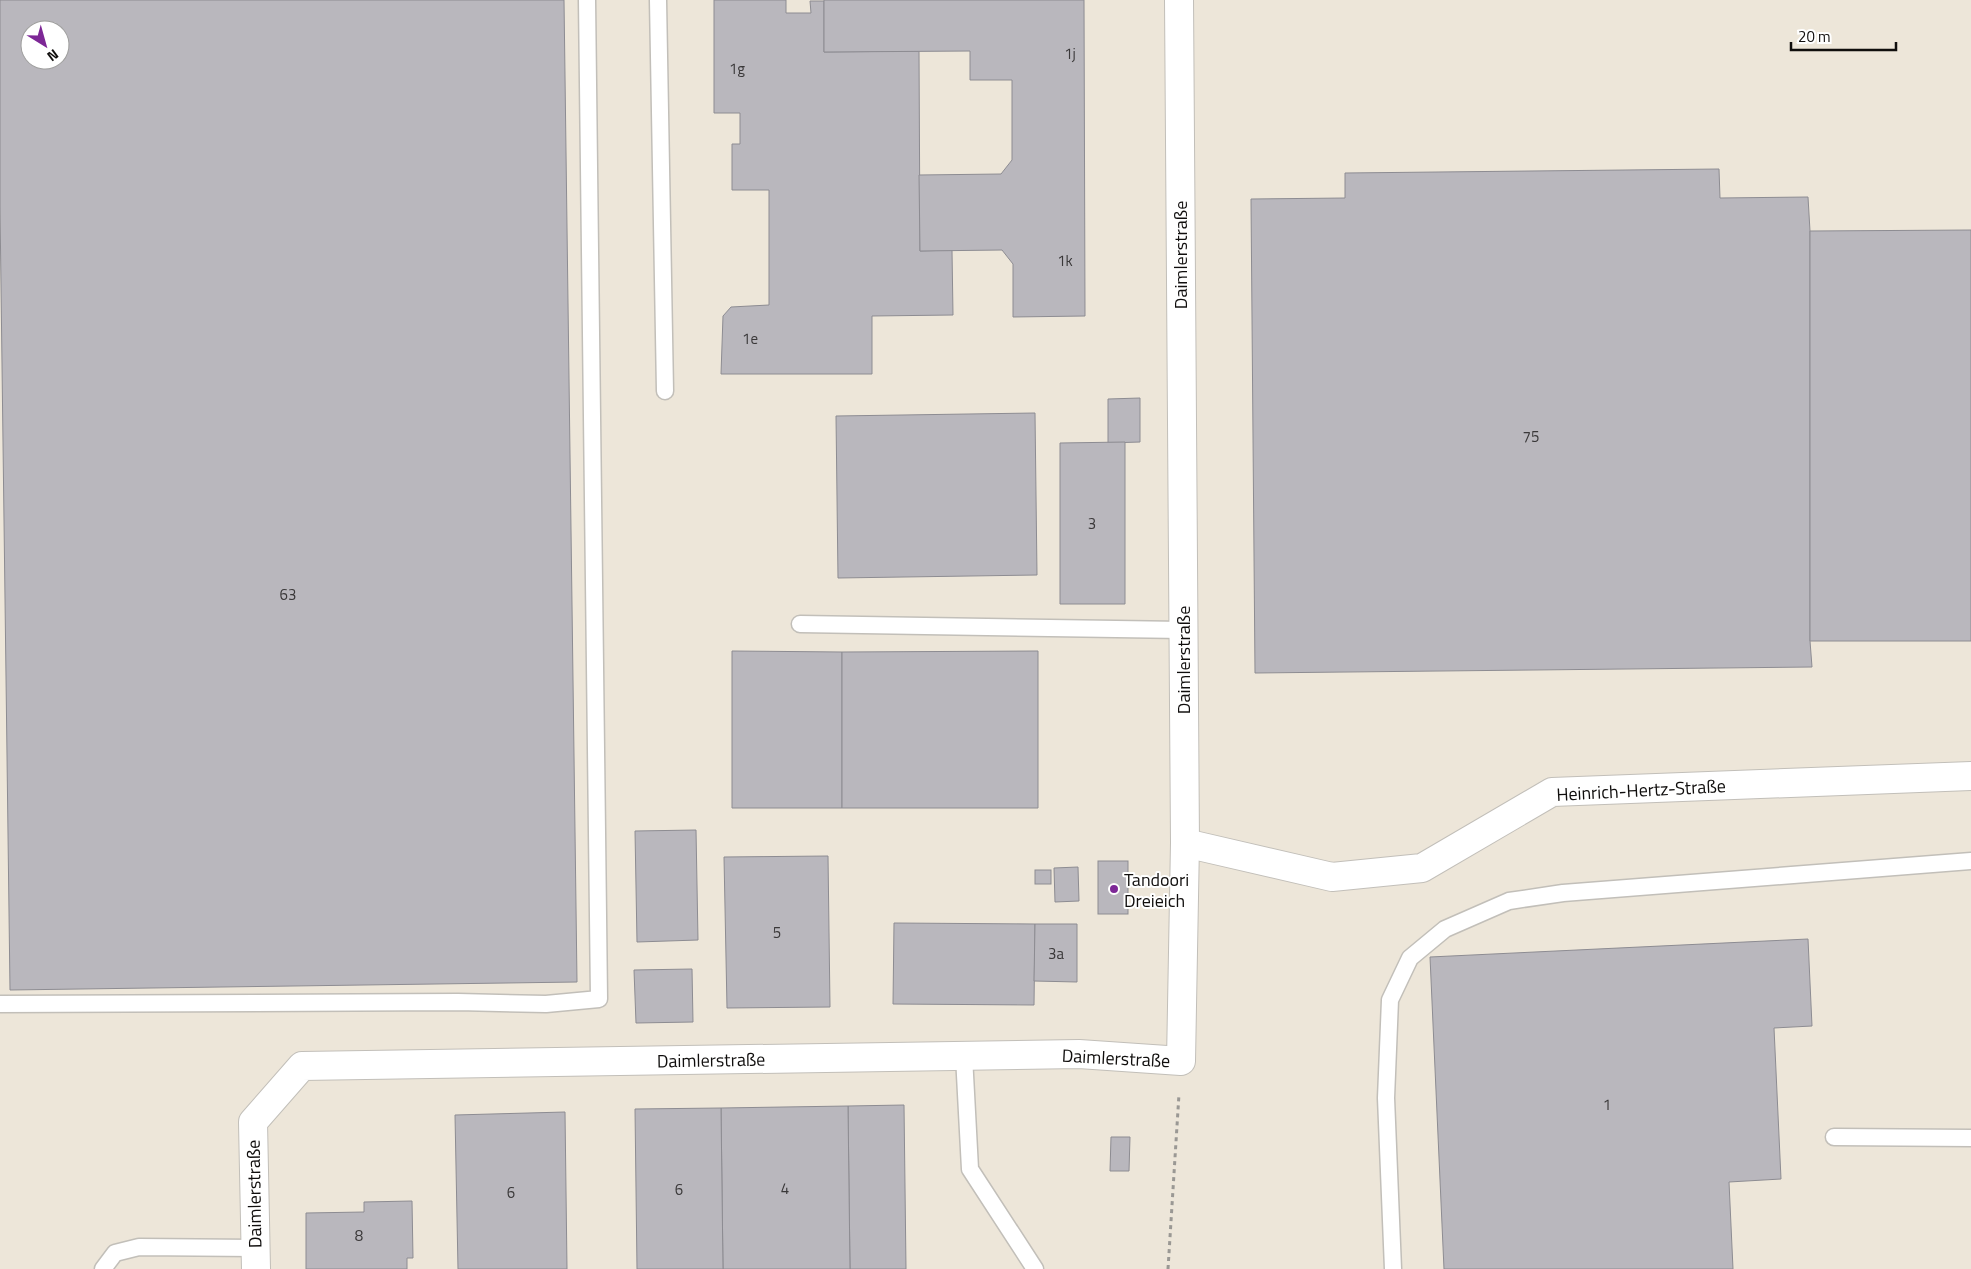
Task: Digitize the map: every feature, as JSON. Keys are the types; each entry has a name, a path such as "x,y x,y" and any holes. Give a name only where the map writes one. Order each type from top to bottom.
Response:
{"street":[{"name":"Daimlerstraße","path":"255,1258 253,1122 302,1066 1079,1054 1181,1060 1185,842 1178,0"},
{"name":"Heinrich-Hertz-Straße","path":"1185,842 1332,877 1422,868 1552,792 1971,776"}],"lane":[{"path":"0,1004 438,1002 546,1004 599,999 588,0"},
{"path":"658,0 665,391"},
{"path":"800,624 1183,630"},
{"path":"1393,1269 1386,1098 1390,1000 1410,958 1445,929 1509,901 1563,893 1971,861"},
{"path":"964,1056 970,1169 1036,1269"},
{"path":"1834,1137 1971,1138"},
{"path":"103,1269 115,1254 139,1247 255,1258"}],"path":[{"path":"1168,1269 1181,1060"}],"shaded area":[{"path":"0,0 1971,0 1971,1269 0,1269"}],"building":[{"path":"0,0 564,0 577,982 10,990 0,207"},
{"path":"714,0 786,0 786,13 811,13 810,1 824,1 824,52 919,51 920,251 952,250 953,315 872,316 872,374 721,374 723,316 731,307 769,305 769,190 732,190 732,144 740,144 740,113 714,113"},
{"path":"824,0 1084,0 1085,316 1013,317 1013,264 1002,250 920,251 919,175 1001,174 1012,160 1012,80 970,80 970,51 824,52"},
{"path":"1719,169 1720,198 1808,197 1810,231 1810,641 1812,667 1255,673 1251,199 1345,198 1345,173"},
{"path":"1971,230 1971,641 1810,641 1810,231"},
{"path":"1140,398 1140,442 1108,443 1108,399"},
{"path":"1035,413 1037,575 838,578 836,416"},
{"path":"1125,442 1125,604 1060,604 1060,443"},
{"path":"732,651 842,652 842,808 732,808"},
{"path":"1038,651 1038,808 842,808 842,652"},
{"path":"696,830 698,940 637,942 635,831"},
{"path":"828,856 830,1007 727,1008 724,857"},
{"path":"1098,861 1128,861 1128,914 1098,914"},
{"path":"1078,867 1079,901 1055,902 1054,868"},
{"path":"1035,870 1051,870 1051,884 1035,884"},
{"path":"894,923 1035,924 1034,1005 893,1004"},
{"path":"1035,924 1077,924 1077,982 1034,981"},
{"path":"1808,939 1812,1026 1774,1028 1781,1179 1729,1182 1733,1269 1444,1269 1430,957"},
{"path":"692,969 693,1022 636,1023 634,970"},
{"path":"904,1105 906,1269 850,1269 848,1106"},
{"path":"848,1106 850,1269 723,1269 721,1108"},
{"path":"721,1108 723,1269 637,1269 635,1109"},
{"path":"565,1112 567,1269 458,1269 455,1115"},
{"path":"1111,1137 1130,1137 1129,1171 1110,1171"},
{"path":"412,1201 413,1258 407,1258 407,1269 306,1269 306,1213 364,1212 364,1202"}],"place":[{"name":"Tandoori Dreieich","path":"1114,889"}]}
